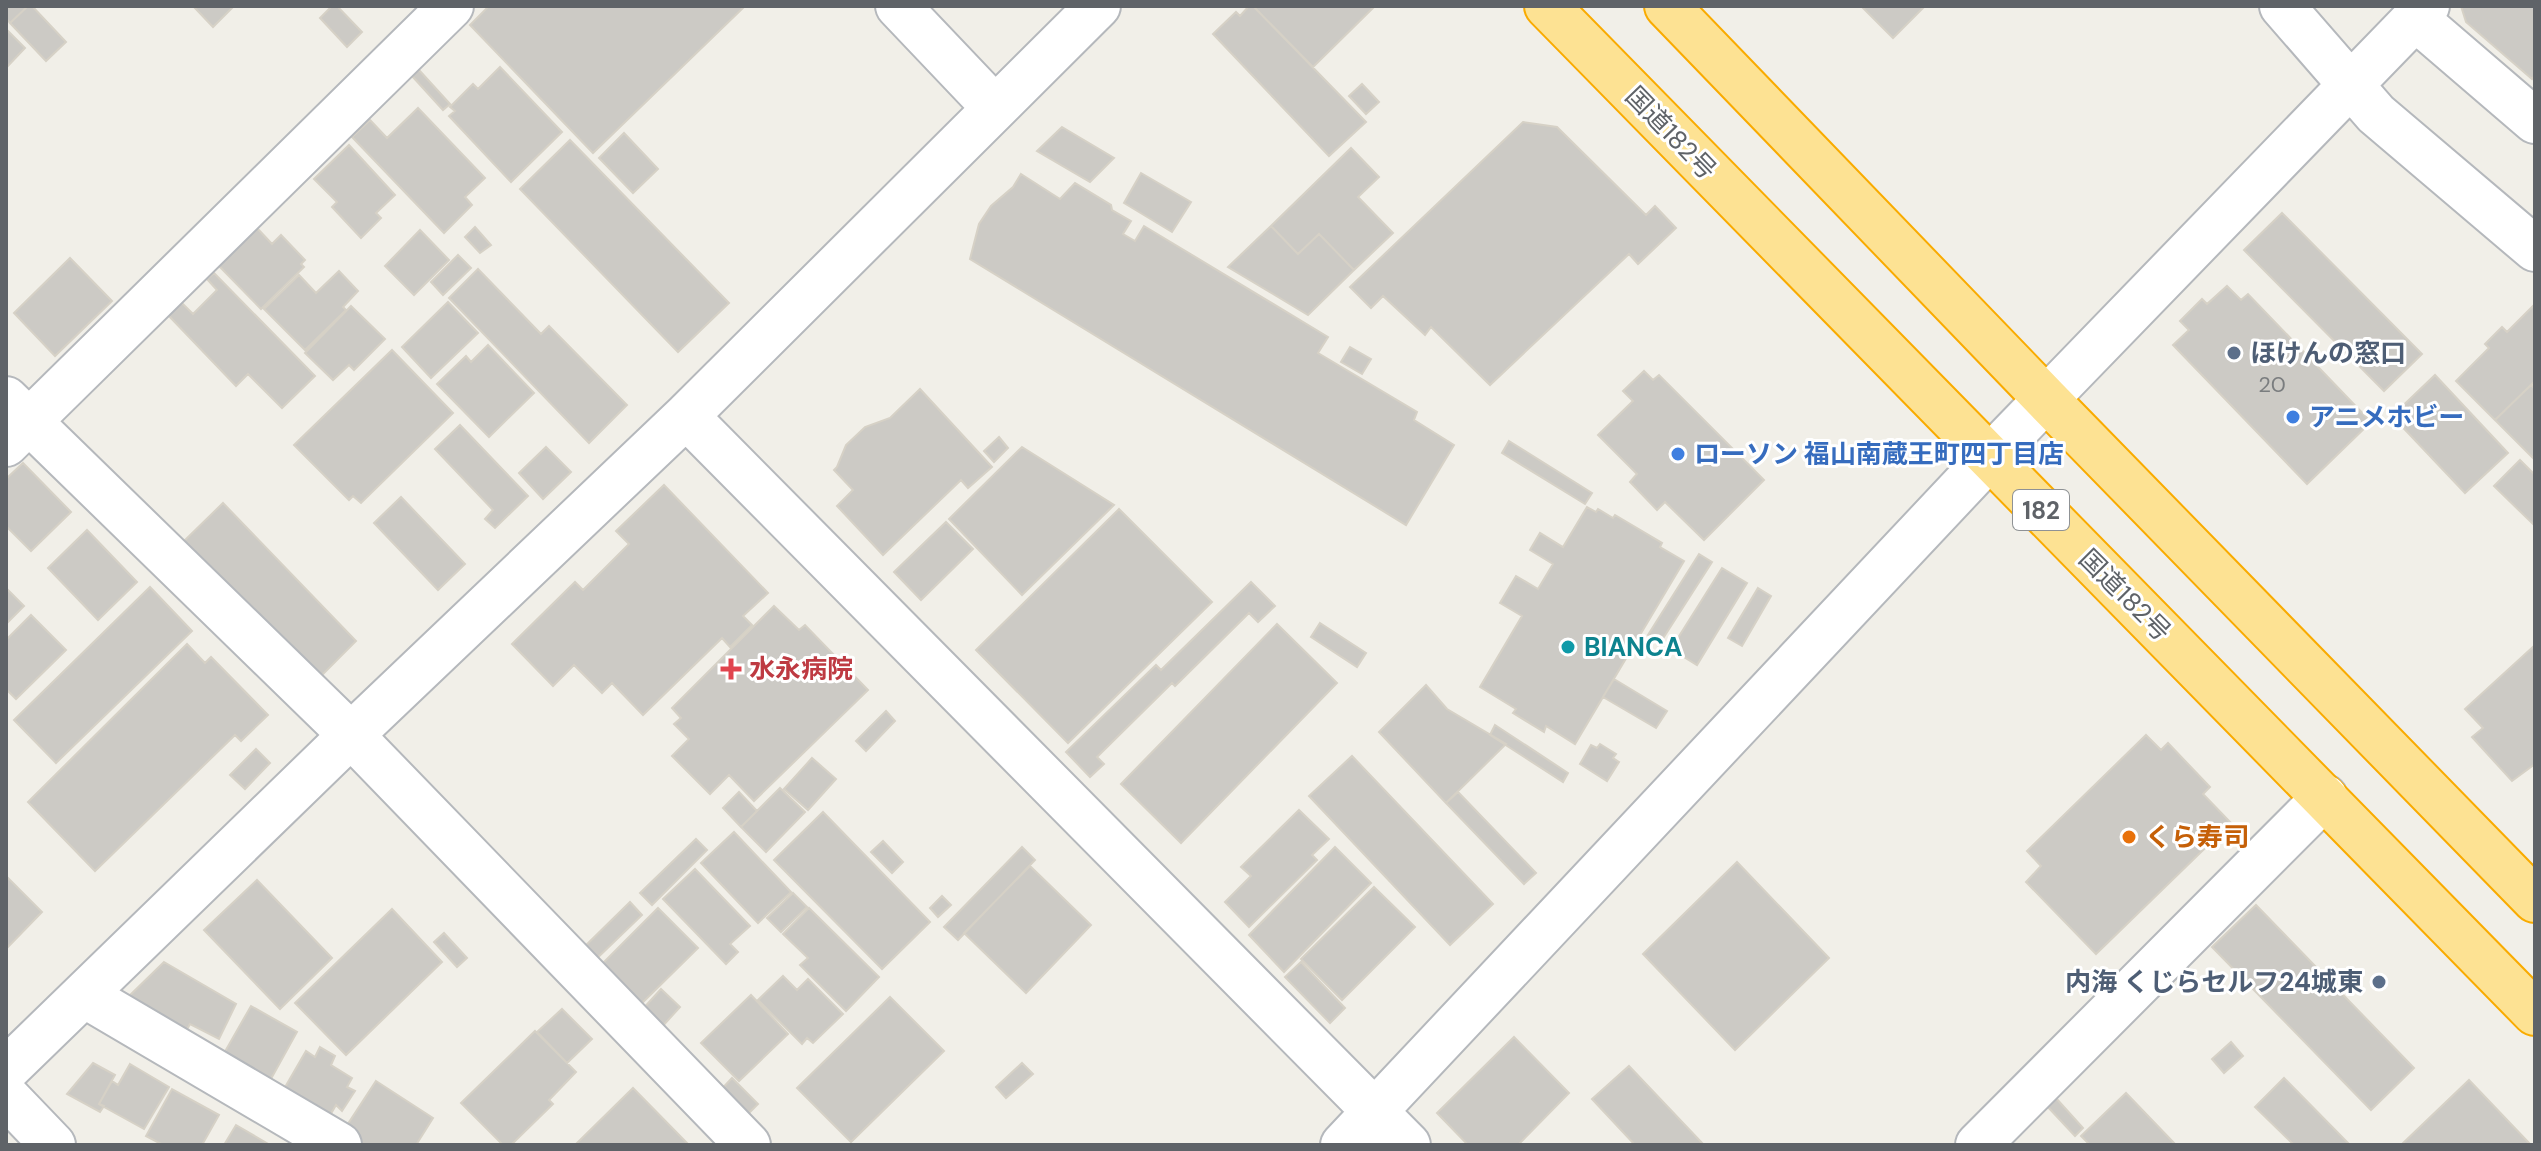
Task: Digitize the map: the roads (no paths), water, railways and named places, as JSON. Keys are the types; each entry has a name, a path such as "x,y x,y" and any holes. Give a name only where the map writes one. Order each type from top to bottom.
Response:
{"highway":[{"name":"国道182号","path":"1547,6 2535,1013"},
{"path":"1667,6 2535,900"}],"street":[{"path":"451,6 14,422 351,735 748,1145"},
{"path":"898,6 994,107"},
{"path":"6,1070 686,416 1098,6"},
{"path":"2282,6 2376,114 2535,249"},
{"path":"1343,1145 1989,458 2421,12 2535,121"},
{"path":"686,416 1408,1145"},
{"path":"1978,1145 2325,797"},
{"path":"84,995 339,1145"},
{"path":"6,1096 53,1145"}],"place":[{"name":"ほけんの窓口","path":"2234,353"},
{"name":"アニメホビー","path":"2293,417"},
{"name":"ローソン 福山南蔵王町四丁目店","path":"1678,454"},
{"name":"BIANCA","path":"1568,647"},
{"name":"水永病院","path":"731,669"},
{"name":"くら寿司","path":"2129,837"},
{"name":"内海 くじらセルフ24城東","path":"2379,982"}]}
